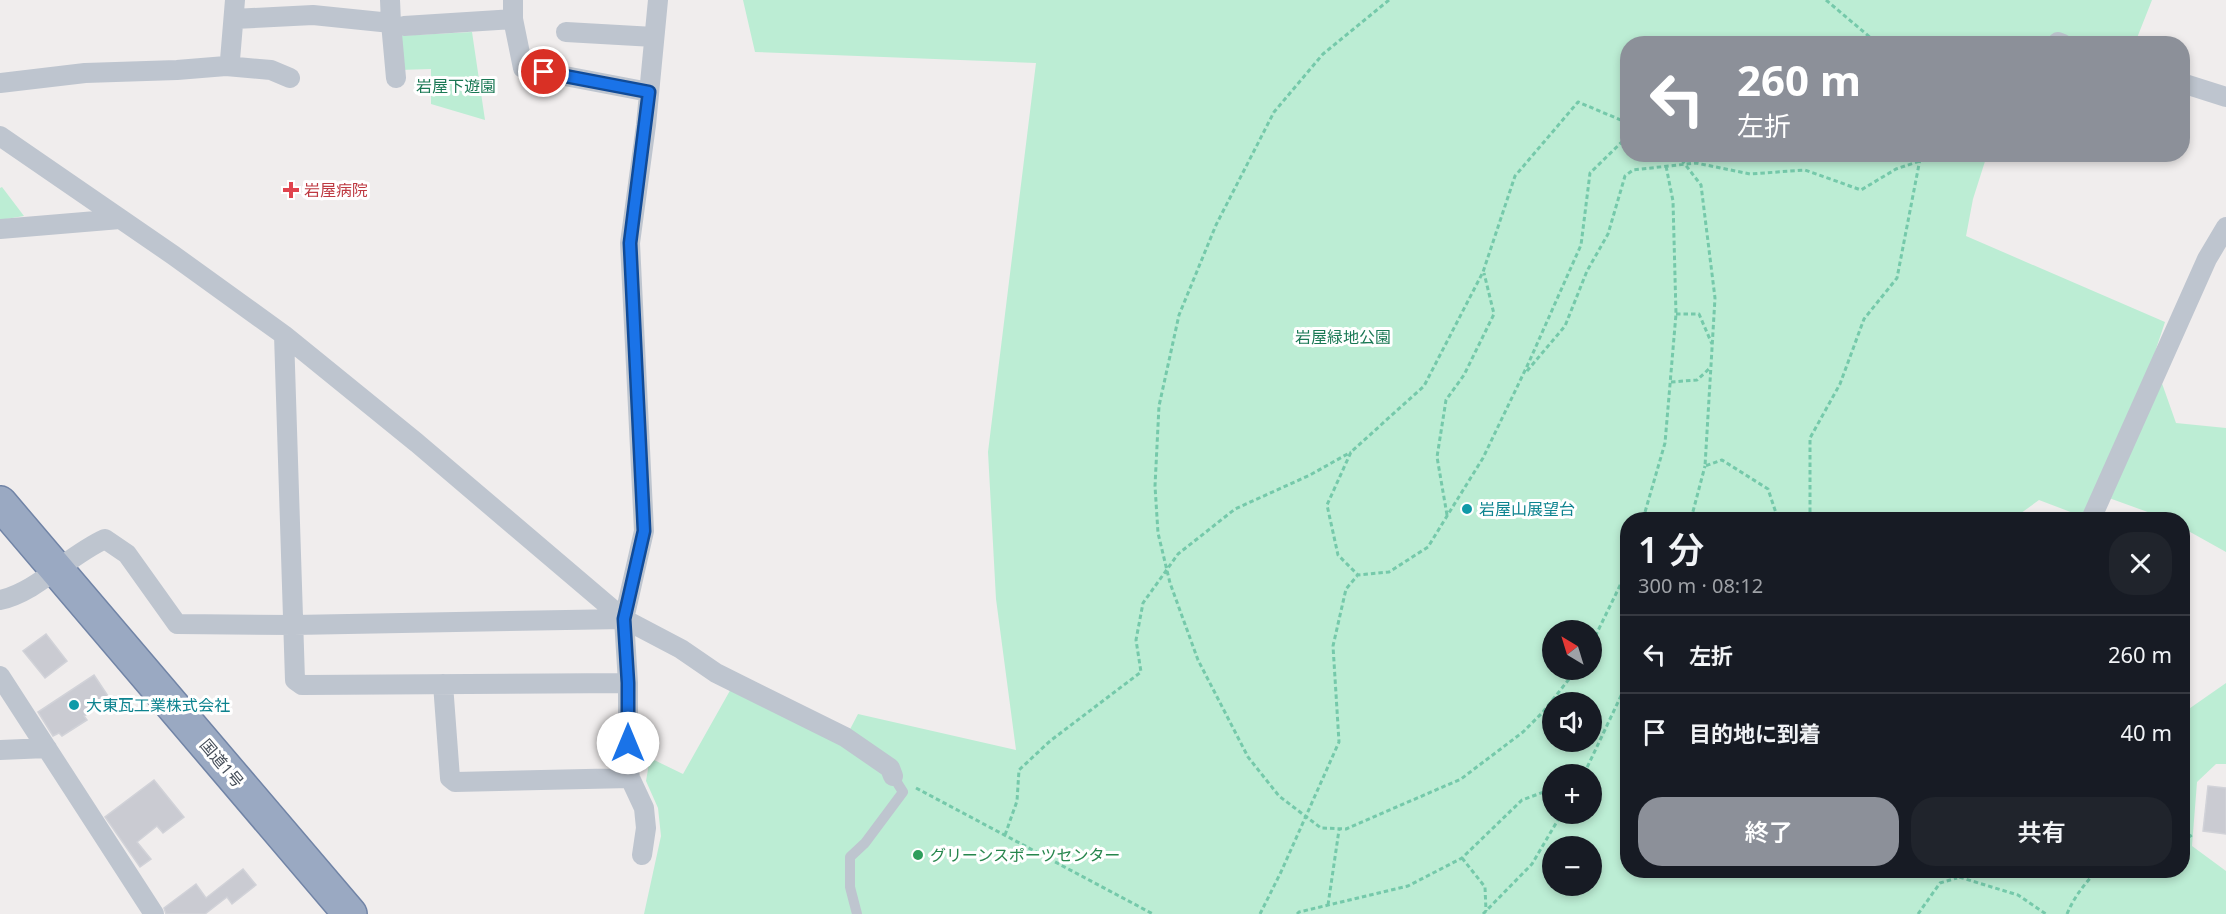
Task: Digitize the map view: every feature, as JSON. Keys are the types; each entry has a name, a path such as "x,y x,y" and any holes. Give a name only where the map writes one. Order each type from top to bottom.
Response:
{"highway":[{"name":"国道1号","path":"0,503 48,574 322,914"},
{"name":"国道1号","path":"0,534 48,574 350,914"}],"street":[{"path":"390,0 398,25 396,78"},
{"path":"642,855 646,828 645,808 630,778 628,763 628,683 624,619 644,531 630,243 658,0"},
{"path":"226,66 230,60 235,9 398,25 513,10 523,68 649,92"},
{"path":"566,32 654,38"},
{"path":"0,83 86,73 226,66 272,70 290,78"},
{"path":"2190,86 2226,97"},
{"path":"0,136 173,255 284,335 417,443 624,619 681,649 716,673 846,737 890,768 893,776"},
{"path":"0,229 120,219"},
{"path":"2094,512 2207,259 2226,227"},
{"path":"284,335 295,680 302,685 628,683"},
{"path":"0,600 16,596 87,548 105,539 128,554 177,624 294,625 624,619"},
{"path":"0,676 154,914"},
{"path":"443,684 450,778 455,782 630,778"},
{"path":"0,750 47,748"}],"lane":[{"path":"857,914 850,887 850,857 865,843 903,792 893,776"}],"path":[{"path":"1389,0 1323,54 1274,112 1216,225 1179,315 1159,406 1155,486 1158,533 1167,570 1198,660 1248,757 1279,796 1321,828 1346,829 1461,779 1523,732 1543,712 1568,680"},
{"path":"1826,0 1869,36"},
{"path":"1005,835 1017,801 1019,770 1050,741 1141,672 1136,640 1143,603 1178,554 1235,509 1310,475 1351,452 1424,386 1484,272 1515,176 1578,102 1620,120"},
{"path":"1260,914 1339,742 1334,646 1346,590 1358,575 1389,572 1428,547 1483,458 1581,245 1590,173 1620,144"},
{"path":"1522,376 1565,326 1587,271 1608,234 1626,176 1633,170 1696,163 1750,174 1805,170 1861,190 1896,169 1917,162"},
{"path":"1810,512 1810,438 1840,384 1864,319 1897,278 1920,162"},
{"path":"1685,164 1701,185 1715,298 1705,466 1692,512"},
{"path":"1645,512 1665,443 1676,314 1672,201 1666,166"},
{"path":"1447,516 1437,457 1446,400 1464,375 1494,314 1484,272"},
{"path":"1676,314 1699,314 1713,345"},
{"path":"1671,382 1697,380 1711,367"},
{"path":"1351,452 1327,505 1338,555 1358,575"},
{"path":"1705,466 1723,457"},
{"path":"1705,466 1722,460 1768,489 1776,512"},
{"path":"1602,623 1620,586"},
{"path":"1589,764 1620,698"},
{"path":"893,776 1153,914"},
{"path":"1296,914 1408,886 1462,858 1522,800 1542,793"},
{"path":"1485,913 1532,864 1556,824"},
{"path":"1328,905 1339,829"},
{"path":"1462,858 1485,887 1485,913"},
{"path":"1918,914 1940,883 1957,878"},
{"path":"1962,878 2018,895 2046,914"},
{"path":"2067,914 2071,904 2090,878"}],"green space":[{"name":"岩屋緑地公園","path":"743,0 2152,0 2138,36 1620,36 1620,162 1985,162 1973,199 1966,236 2165,322 2153,358 2176,423 2226,428 2226,552 2190,532 2190,512 2148,512 2109,498 2104,512 2071,512 2039,500 2023,512 1620,512 1620,878 2190,878 2190,708 2226,683 2226,764 2216,764 2197,782 2192,846 2226,871 2226,914 644,914 661,836 658,808 646,781 650,758 683,774 732,687 846,737 858,714 1016,750 996,599 988,452 1036,63 755,52"},
{"name":"岩屋下遊園","path":"472,32 485,120 431,104 431,69 399,70 396,36"},
{"path":"2,187 24,216 0,220 0,188"}],"building":[{"path":"46,634 67,661 45,678 23,651"},
{"name":"大東瓦工業株式会社","path":"94,675 110,699 84,716 87,720 62,736 59,733 53,736 38,712"},
{"path":"154,780 184,817 163,833 157,826 137,842 151,859 140,867 105,817"},
{"path":"2208,786 2226,788 2226,834 2203,831"},
{"path":"243,869 256,885 232,904 227,897 205,914 166,914 164,908 196,884 206,898"}],"place":[{"name":"岩屋病院","path":"291,190"},
{"name":"岩屋山展望台","path":"1467,509"},
{"name":"大東瓦工業株式会社","path":"74,705"},
{"name":"グリーンスポーツセンター","path":"918,855"}],"route":[{"path":"544,72 649,92 630,243 644,531 624,619 628,683 628,743"}]}
